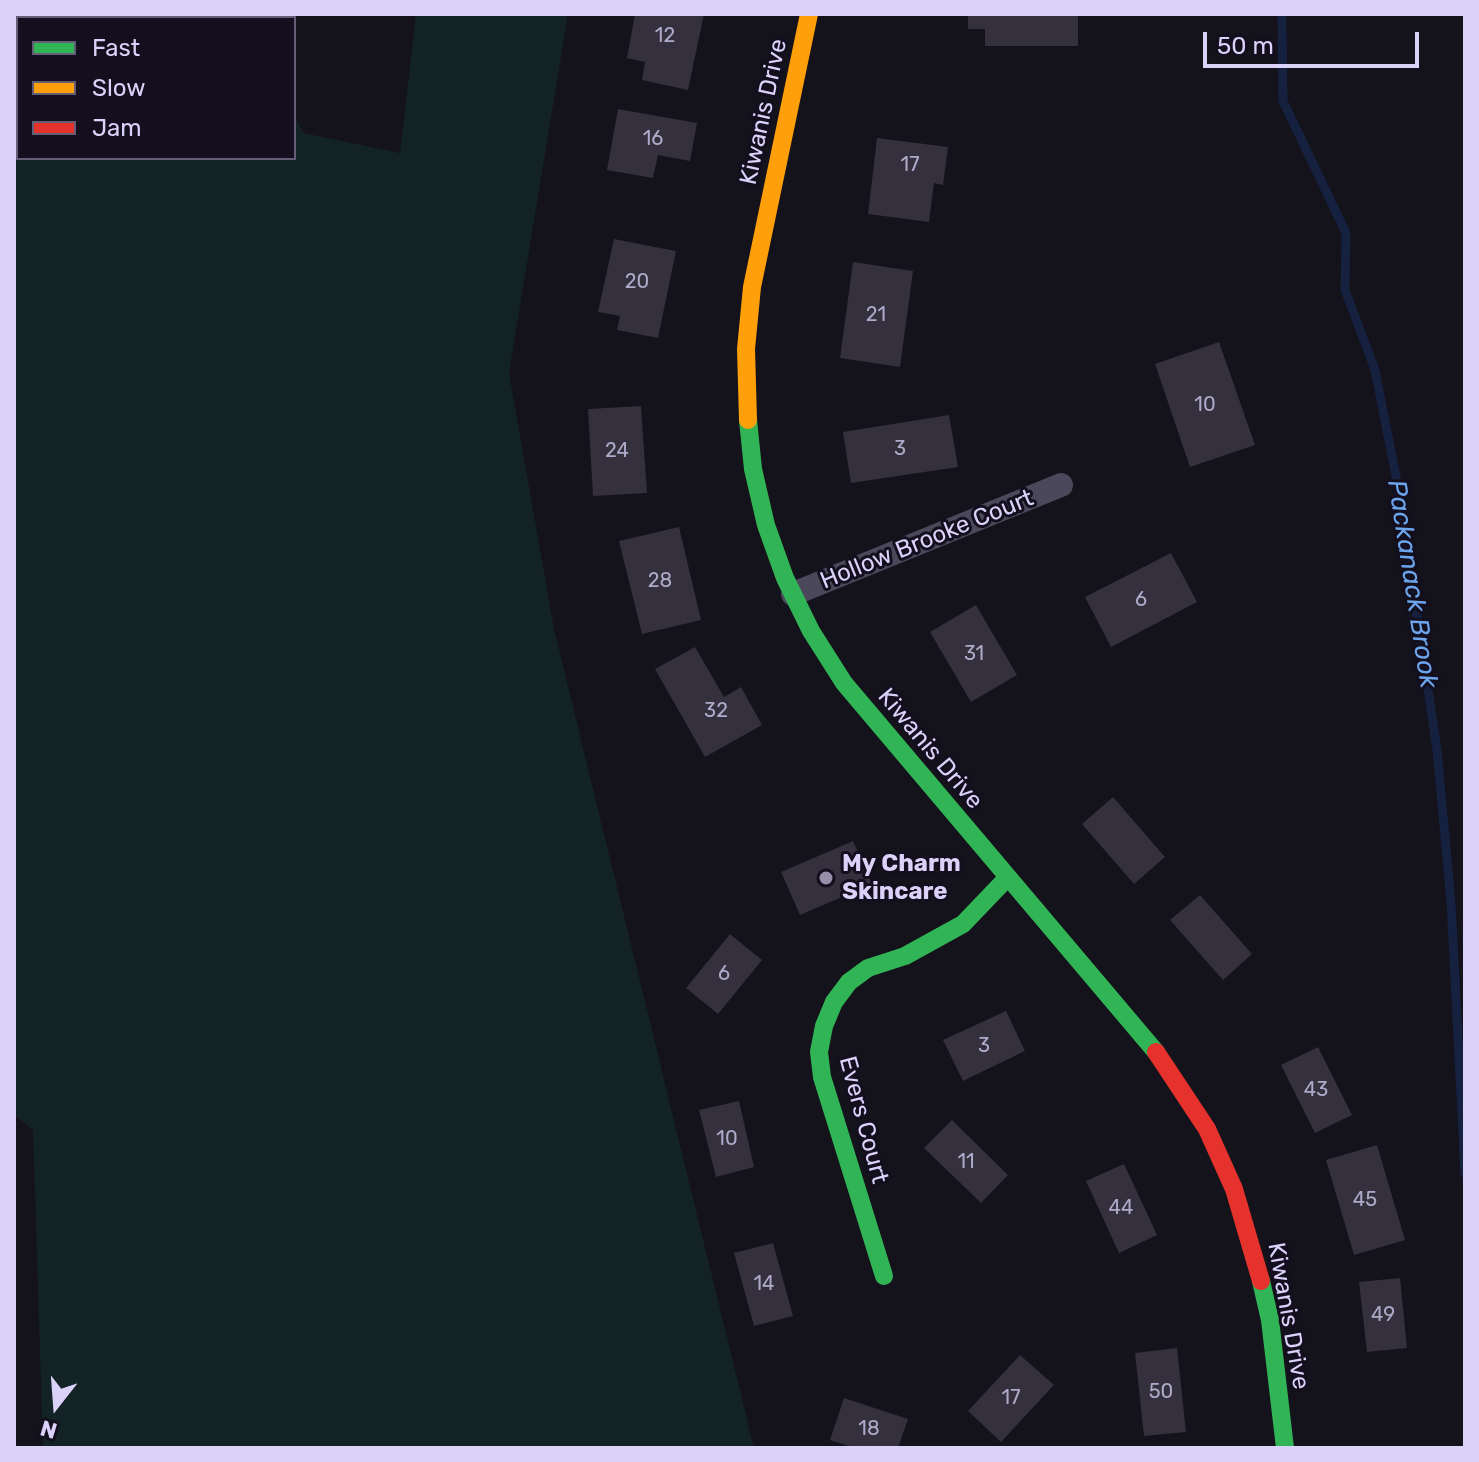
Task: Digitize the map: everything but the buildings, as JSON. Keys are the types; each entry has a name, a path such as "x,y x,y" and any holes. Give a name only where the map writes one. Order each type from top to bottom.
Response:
{"street":[{"name":"Kiwanis Drive","path":"809,14 752,287 746,349 747,410 753,469 766,525 793,594 844,683 1150,1042 1207,1129 1234,1189 1255,1253 1270,1320 1285,1448"},
{"name":"Hollow Brooke Court","path":"793,594 1061,485"},
{"name":"Evers Court","path":"884,1276 822,1077 819,1052 824,1026 834,1002 849,982 868,968 928,945 963,924 1008,877"}],"shaded area":[{"path":"14,14 258,16 16,16 16,160 296,160 296,119 304,133 400,153 416,14 568,14 509,373 554,629 754,1448 43,1448 33,1130 14,1115"}],"waterway":[{"name":"Packanack Brook","path":"1282,14 1283,101 1346,233 1345,290 1375,370 1398,487 1437,750 1451,902 1465,1174"}],"traffic: fast":[{"path":"748,420 753,469 766,525 785,578 811,631 844,683 1156,1052"},
{"path":"884,1276 822,1077 819,1052 824,1026 834,1002 849,982 868,968 905,956 963,924 1008,877"},
{"path":"1261,1281 1270,1320 1285,1448"}],"traffic: slow":[{"path":"748,420 746,349 752,287 809,14"}],"traffic: jam":[{"path":"1156,1052 1207,1129 1234,1189 1261,1281"}],"place":[{"name":"My Charm Skincare","path":"826,878"}]}
